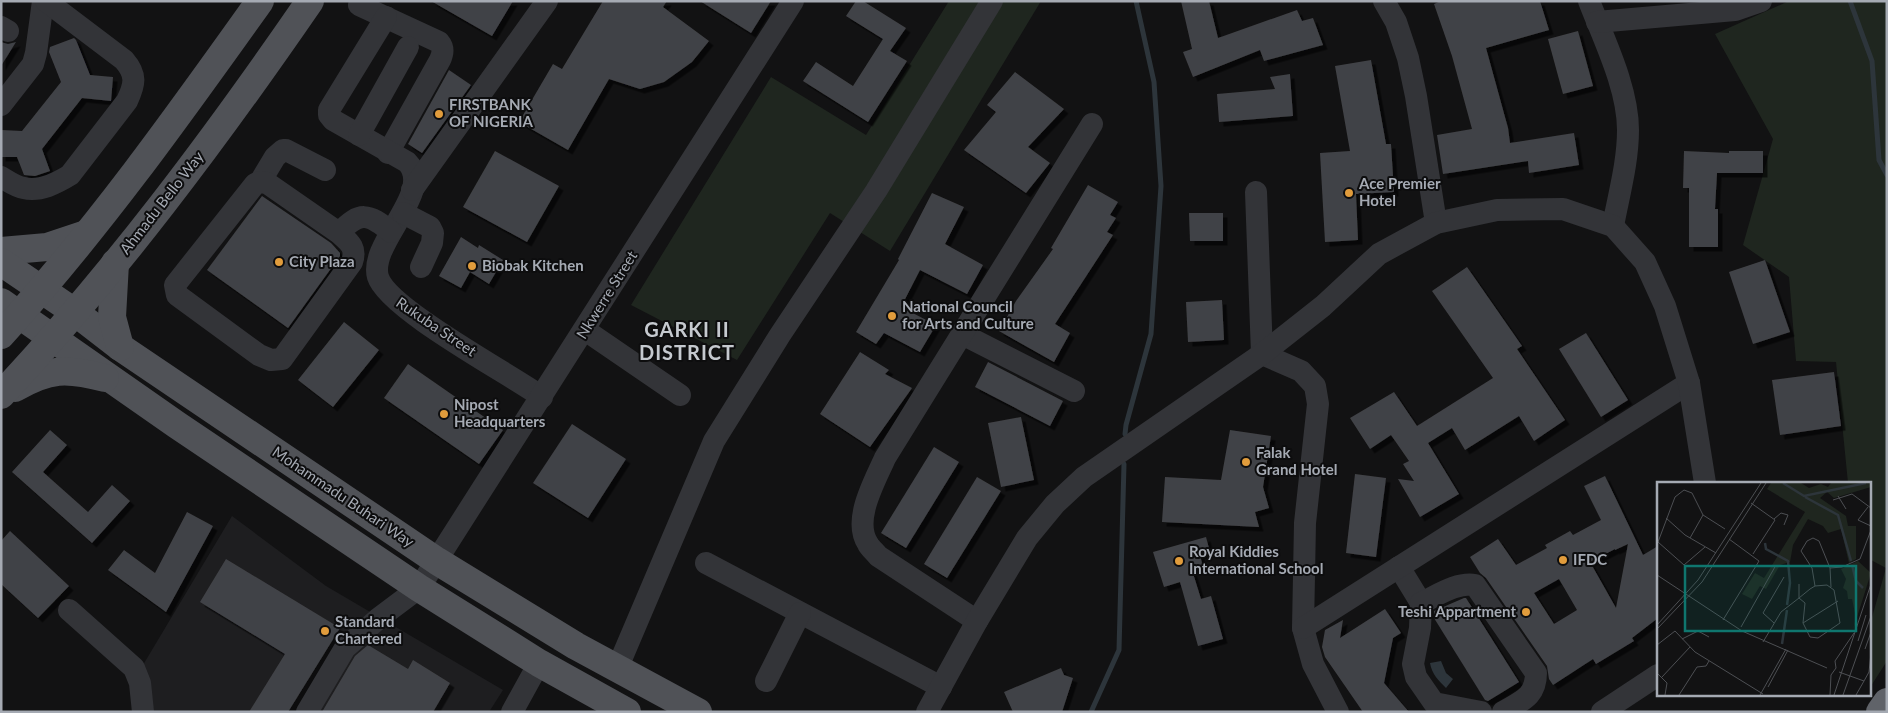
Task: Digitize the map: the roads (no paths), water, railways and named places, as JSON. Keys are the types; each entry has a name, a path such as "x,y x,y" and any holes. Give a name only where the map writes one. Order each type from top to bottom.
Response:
{"highway":[{"path":"1880,712 1887,702"}],"main road":[{"path":"1,334 11,308 42,290 152,152 260,1"},
{"name":"Ahmadu Bello Way","path":"1,396 76,313 187,173 310,1"},
{"path":"1,250 48,247 86,234"},
{"name":"Mohammadu Buhari Way","path":"1,262 76,313 120,347 437,561 576,646 698,712"},
{"path":"115,263 112,317 120,347"},
{"path":"11,308 185,431 419,588 539,663 627,712"},
{"path":"1,396 35,377 57,370 84,372 113,380"}],"street":[{"path":"1,105 33,64 44,1 124,60 132,69 134,78 132,89 126,101 70,175 37,190 23,188 1,177"},
{"name":"Rukuba Street","path":"542,397 413,314 389,294 378,276 379,258 397,222 413,183 547,1"},
{"name":"Nkwerre Street","path":"307,712 345,648 379,618 419,588 793,1"},
{"path":"617,669 714,441 780,335 892,166 992,1"},
{"path":"1384,1 1396,22 1408,58 1416,96 1436,223"},
{"path":"1613,226 1625,164 1628,130 1625,104 1612,61 1593,11 1735,10 1761,1"},
{"path":"358,6 439,42 442,46 443,53 388,152"},
{"path":"386,17 329,110 329,115 333,120 406,162 412,168 413,183"},
{"path":"358,135 408,47"},
{"path":"977,621 878,556 867,543 863,528 863,511 885,458 1092,124"},
{"path":"260,182 275,157 282,150 286,150 325,170"},
{"path":"260,182 267,183 339,233 352,245 355,254 352,262 282,359 272,360 259,355 177,296 175,285 255,184 260,182"},
{"path":"1256,192 1262,354"},
{"path":"927,712 977,621 1027,538 1055,504 1084,477 1262,354 1323,306 1379,254 1436,223 1497,210 1563,210 1613,226 1646,262 1665,306 1689,383 1705,482"},
{"path":"339,233 351,221 366,216 378,221 430,227 433,233 432,243 421,267"},
{"path":"585,330 680,395"},
{"path":"962,334 1074,391"},
{"path":"1262,354 1301,371 1315,386 1318,404 1306,523 1303,628 1313,664 1338,712"},
{"path":"1303,628 1689,383"},
{"path":"706,563 941,687"},
{"path":"1399,567 1422,603 1420,628 1413,664 1416,678 1434,703 1481,712"},
{"path":"1422,603 1459,586 1468,584 1475,586 1536,673 1536,683 1530,695 1503,712"},
{"path":"70,610 134,668 140,683 143,712"},
{"path":"766,681 800,612"},
{"path":"512,712 539,663"},
{"path":"1602,712 1657,676"}],"waterway":[{"path":"1125,434 1151,334 1161,186 1154,82 1136,1"},
{"path":"1850,1 1872,61 1879,160 1887,175"},
{"path":"1091,712 1119,650 1124,464"}],"place":[{"name":"FIRSTBANK OF NIGERIA","path":"439,114"},
{"name":"Ace Premier Hotel","path":"1349,193"},
{"name":"City Plaza","path":"279,262"},
{"name":"Biobak Kitchen","path":"472,266"},
{"name":"National Council for Arts and Culture","path":"892,316"},
{"name":"Nipost Headquarters","path":"444,414"},
{"name":"Falak Grand Hotel","path":"1246,462"},
{"name":"IFDC","path":"1563,560"},
{"name":"Royal Kiddies International School","path":"1179,561"},
{"name":"Teshi Appartment","path":"1526,612"},
{"name":"Standard Chartered","path":"325,631"}],"district":[{"name":"GARKI II DISTRICT","path":"687,342"}]}
